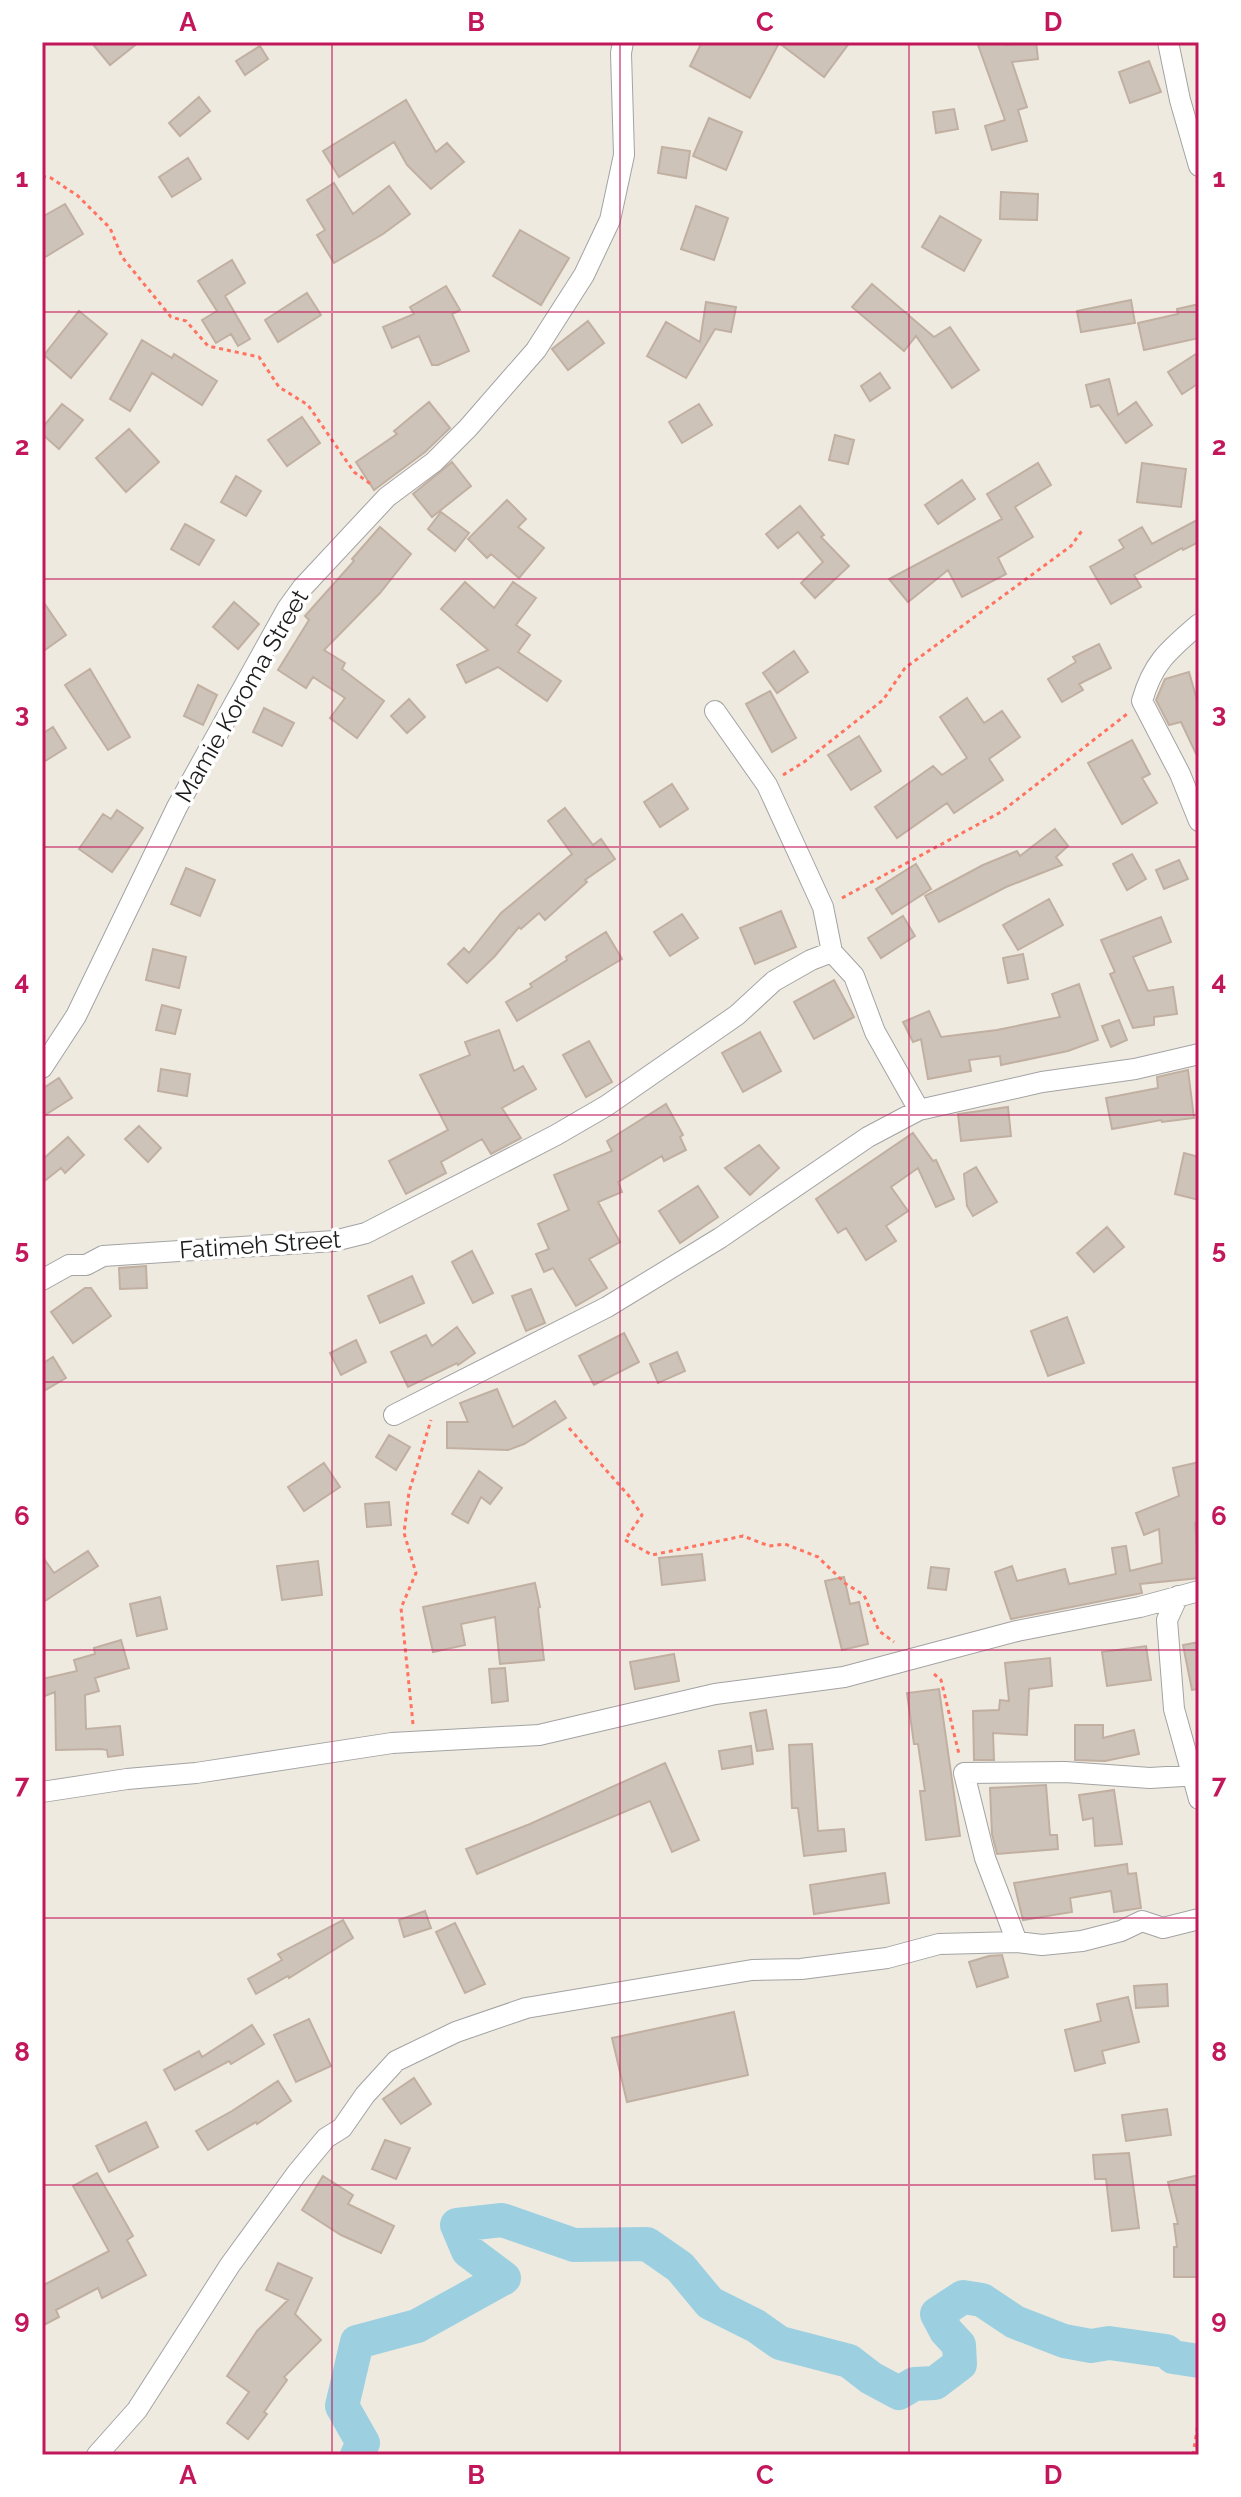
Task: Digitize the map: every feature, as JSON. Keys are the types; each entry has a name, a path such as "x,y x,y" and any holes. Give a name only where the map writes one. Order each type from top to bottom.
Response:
{"street":[{"name":"Mamie Koroma Street","path":"42,1068 76,1016 177,807 287,609 303,587 387,497 434,462 514,376 536,350 584,275 610,220 624,155 623,42"},
{"path":"1168,42 1180,100 1199,166"},
{"path":"1199,624 1163,657 1149,677 1142,701 1157,726 1199,821"},
{"path":"715,711 767,785 823,907 832,952 854,976 875,1032 919,1110"},
{"name":"Fatimeh Street","path":"42,1280 69,1265 86,1265 103,1256 351,1239 366,1233 606,1106 737,1015 774,981 832,952"},
{"path":"394,1415 607,1307 720,1238 868,1137 919,1110 1042,1082 1135,1069 1199,1054"},
{"path":"42,1792 415,1741 539,1735 702,1697 844,1677 1017,1631 1140,1607 1199,1591"},
{"path":"1178,1596 1167,1620 1174,1709 1197,1775 1199,1799"},
{"path":"1017,1942 985,1858 964,1773 1065,1772 1150,1778 1197,1775"},
{"path":"97,2455 137,2410 230,2265 297,2173 326,2138 342,2128 365,2095 396,2061 456,2032 526,2008 752,1970 801,1969 887,1958 939,1944 1017,1942 1042,1945 1082,1941 1121,1931 1142,1921 1163,1928 1199,1919"}],"path":[{"path":"42,176 51,178 78,196 110,228 122,257 171,317 186,321 208,346 259,357 279,387 308,405 354,472 387,497"},
{"path":"767,785 804,762 883,700 905,668 1071,546 1083,529"},
{"path":"823,907 1001,812 1142,701"},
{"path":"415,1741 401,1608 416,1573 404,1533 409,1492 438,1393"},
{"path":"569,1428 642,1515 625,1540 652,1555 743,1536 769,1546 785,1544 818,1557 846,1584 864,1595 879,1631 941,1680 964,1773"},
{"path":"1193,2455 1198,2441 1199,2417"}],"building":[{"path":"91,42 139,42 110,65"},
{"path":"702,42 850,42 824,77 779,43 750,98 690,66"},
{"path":"1004,42 1006,45 1036,42 1038,59 1012,62 1027,107 1018,110 1027,141 992,150 985,126 1005,120 978,45"},
{"path":"260,46 268,59 245,75 236,61"},
{"path":"1149,61 1161,92 1130,103 1119,72"},
{"path":"199,97 210,111 180,136 169,123"},
{"path":"406,100 436,152 447,143 464,162 431,189 407,165 394,142 339,177 323,151"},
{"path":"954,109 958,129 936,133 933,112"},
{"path":"709,118 742,132 726,170 693,156"},
{"path":"662,147 690,151 686,178 658,173"},
{"path":"188,158 201,179 172,197 159,177"},
{"path":"334,183 353,214 389,186 410,214 334,263 317,235 325,230 307,200"},
{"path":"1001,192 1038,194 1037,220 1000,219"},
{"path":"65,204 83,234 42,259 42,217"},
{"path":"696,206 728,218 714,260 681,249"},
{"path":"940,216 981,240 964,271 922,247"},
{"path":"520,230 569,258 541,305 493,276"},
{"path":"232,260 245,283 225,296 250,339 238,346 231,334 216,343 202,320 217,311 198,281"},
{"path":"872,284 934,337 950,327 979,370 952,388 916,336 904,351 852,307"},
{"path":"446,286 460,310 452,314 469,351 432,365 419,336 392,348 383,327 414,314 410,307"},
{"path":"307,293 321,315 278,342 265,320"},
{"path":"1131,300 1135,323 1081,332 1077,311"},
{"path":"706,302 736,307 731,332 715,329 686,378 647,356 666,322 700,342"},
{"path":"1199,304 1199,338 1144,350 1138,323 1178,314 1177,309"},
{"path":"79,311 107,334 71,378 44,355"},
{"path":"588,321 604,343 568,370 552,349"},
{"path":"142,340 172,358 174,354 217,381 202,405 152,373 130,411 110,399"},
{"path":"1199,352 1199,383 1182,394 1168,372"},
{"path":"880,373 890,388 870,401 861,386"},
{"path":"1109,379 1118,415 1136,402 1152,425 1126,443 1099,405 1091,407 1086,385"},
{"path":"429,402 450,428 425,452 374,490 356,462 397,434 394,431"},
{"path":"62,404 83,420 59,449 42,434 42,428"},
{"path":"699,404 712,425 682,443 669,422"},
{"path":"302,417 320,443 287,466 268,440"},
{"path":"129,429 159,462 126,492 96,458"},
{"path":"835,435 854,440 848,464 829,460"},
{"path":"452,462 471,486 432,517 413,494"},
{"path":"1038,463 1051,485 1015,507 1033,537 998,558 1006,574 962,597 948,570 908,602 889,579 1002,519 987,494"},
{"path":"1142,463 1186,469 1181,507 1137,502"},
{"path":"236,476 261,491 246,516 221,502"},
{"path":"962,480 975,499 938,524 925,505"},
{"path":"507,500 526,519 518,527 544,548 519,578 491,554 487,558 468,539"},
{"path":"800,506 824,535 821,537 849,566 815,598 801,583 823,562 798,532 778,548 766,534"},
{"path":"441,512 469,533 455,551 428,529"},
{"path":"1199,519 1199,542 1134,575 1141,587 1111,604 1090,567 1124,548 1119,540 1142,527 1152,544"},
{"path":"185,524 214,540 199,565 171,549"},
{"path":"380,527 411,554 380,593 324,650 345,663 342,669 384,701 357,738 330,718 345,698 313,677 306,688 278,670 309,620 305,616"},
{"path":"465,582 494,608 513,582 536,598 516,625 530,635 518,652 561,681 547,701 498,667 466,683 457,665 488,650 441,609"},
{"path":"42,600 66,635 42,652"},
{"path":"234,602 259,624 238,649 213,627"},
{"path":"1099,644 1111,668 1079,684 1083,690 1062,702 1048,679 1076,662 1073,657"},
{"path":"794,651 808,672 777,693 763,673"},
{"path":"90,669 130,737 108,750 65,685"},
{"path":"1189,672 1199,707 1199,760 1181,722 1169,725 1156,700 1165,679"},
{"path":"198,685 217,695 203,725 184,716"},
{"path":"770,691 796,738 772,752 746,704"},
{"path":"967,698 984,723 1002,711 1020,737 989,759 1003,780 954,813 947,803 897,838 875,807 933,766 942,775 967,758 940,717"},
{"path":"409,699 425,717 407,733 391,716"},
{"path":"264,708 294,723 282,746 253,732"},
{"path":"53,727 66,748 42,763 42,734"},
{"path":"859,736 881,771 851,790 828,755"},
{"path":"1132,740 1150,774 1142,778 1157,803 1122,824 1088,763"},
{"path":"672,784 688,809 660,827 644,802"},
{"path":"565,808 593,845 601,839 615,859 585,880 587,882 545,920 539,913 521,929 519,927 467,983 448,964 464,948 469,953 501,913 572,854 548,821"},
{"path":"117,810 143,828 112,872 79,849 103,814 111,819"},
{"path":"1055,829 1068,846 1056,857 1062,865 1006,887 939,922 925,896 983,865 1017,851 1020,856"},
{"path":"1132,854 1146,879 1127,890 1113,864"},
{"path":"1179,860 1188,879 1164,889 1156,870"},
{"path":"916,864 931,889 892,914 876,889"},
{"path":"186,868 215,880 200,916 171,904"},
{"path":"1049,899 1063,925 1018,950 1003,925"},
{"path":"781,911 796,947 755,964 740,928"},
{"path":"682,914 698,938 670,956 654,932"},
{"path":"903,916 915,936 881,958 868,938"},
{"path":"1161,917 1171,942 1133,957 1148,991 1173,987 1177,1014 1154,1017 1154,1025 1133,1028 1110,974 1115,972 1101,940"},
{"path":"606,932 622,959 517,1021 506,1002 532,987 530,984 567,960 566,957"},
{"path":"153,949 186,957 179,988 146,980"},
{"path":"1023,954 1028,979 1008,983 1003,958"},
{"path":"834,980 854,1017 814,1039 794,1002"},
{"path":"1079,984 1098,1040 1068,1051 1001,1065 1000,1056 969,1060 971,1071 928,1079 921,1039 913,1042 903,1022 929,1011 941,1037 1060,1017 1052,994"},
{"path":"162,1005 181,1010 175,1034 156,1030"},
{"path":"1119,1020 1127,1040 1111,1047 1102,1026"},
{"path":"499,1030 514,1071 523,1066 536,1089 502,1108 521,1138 491,1154 482,1139 441,1162 446,1173 406,1194 389,1161 448,1130 420,1075 470,1055 465,1042"},
{"path":"760,1032 781,1071 743,1092 722,1053"},
{"path":"589,1041 612,1082 586,1097 563,1055"},
{"path":"161,1069 190,1074 187,1096 158,1091"},
{"path":"1188,1070 1194,1118 1161,1120 1112,1129 1106,1098 1158,1088 1157,1077"},
{"path":"59,1078 72,1098 42,1117 42,1089"},
{"path":"666,1104 683,1135 680,1137 686,1150 664,1161 662,1156 618,1182 622,1192 598,1202 620,1242 589,1259 607,1288 576,1306 553,1268 544,1272 536,1254 549,1249 538,1224 569,1210 554,1175 612,1151 607,1141"},
{"path":"1008,1107 1011,1136 961,1141 958,1114"},
{"path":"139,1126 161,1148 148,1162 125,1139"},
{"path":"913,1133 933,1161 936,1160 954,1199 936,1207 918,1168 891,1187 908,1211 886,1226 896,1241 866,1260 846,1228 838,1233 816,1199"},
{"path":"68,1137 84,1155 65,1173 61,1168 42,1183 42,1160"},
{"path":"759,1145 779,1168 750,1195 725,1168"},
{"path":"1184,1153 1199,1157 1199,1200 1175,1194"},
{"path":"976,1167 997,1202 973,1216 967,1206 964,1174"},
{"path":"698,1186 718,1217 680,1243 659,1211"},
{"path":"1107,1227 1124,1247 1094,1272 1077,1253"},
{"path":"472,1251 493,1293 473,1303 452,1262"},
{"path":"146,1266 147,1288 120,1289 119,1268"},
{"path":"412,1276 424,1303 380,1323 368,1296"},
{"path":"85,1288 91,1288 111,1316 73,1343 51,1312"},
{"path":"531,1289 545,1323 526,1331 512,1296"},
{"path":"1067,1317 1084,1363 1048,1376 1031,1331"},
{"path":"457,1327 475,1353 458,1365 408,1387 391,1352 426,1335 432,1346"},
{"path":"624,1333 639,1362 594,1385 579,1356"},
{"path":"356,1340 366,1362 341,1375 330,1353"},
{"path":"677,1352 685,1371 658,1383 650,1364"},
{"path":"53,1357 66,1378 42,1392 42,1364"},
{"path":"497,1389 513,1427 555,1401 566,1418 524,1444 508,1450 447,1448 447,1422 468,1422 460,1403"},
{"path":"389,1435 410,1447 396,1470 376,1457"},
{"path":"1199,1462 1199,1522 1195,1523 1199,1578 1140,1584 1142,1593 1011,1619 995,1572 1012,1566 1017,1581 1065,1569 1069,1584 1116,1574 1112,1548 1126,1546 1130,1571 1162,1563 1159,1529 1144,1535 1136,1513 1179,1496 1173,1468"},
{"path":"324,1463 340,1487 304,1511 288,1487"},
{"path":"479,1471 502,1488 490,1504 481,1497 468,1523 452,1514"},
{"path":"389,1502 391,1525 367,1527 365,1504"},
{"path":"88,1551 98,1566 42,1603 42,1556 54,1573"},
{"path":"702,1554 705,1580 662,1585 659,1558"},
{"path":"318,1561 322,1595 282,1600 277,1566"},
{"path":"931,1567 949,1569 946,1590 928,1588"},
{"path":"844,1577 850,1604 859,1602 868,1644 842,1650 825,1581"},
{"path":"535,1583 544,1660 500,1664 495,1617 461,1624 465,1645 433,1652 423,1607"},
{"path":"160,1597 167,1629 137,1636 130,1604"},
{"path":"121,1640 129,1668 95,1678 99,1691 85,1695 86,1729 120,1726 123,1755 108,1757 107,1750 101,1749 56,1750 55,1692 42,1697 42,1679 77,1671 74,1660 95,1654 94,1648"},
{"path":"1199,1642 1199,1689 1192,1690 1183,1645"},
{"path":"1146,1646 1151,1680 1107,1686 1102,1652"},
{"path":"674,1654 679,1681 635,1689 630,1662"},
{"path":"1050,1658 1052,1686 1029,1689 1027,1735 993,1733 994,1760 974,1760 973,1711 999,1710 1000,1700 1009,1701 1005,1663"},
{"path":"505,1668 508,1701 492,1703 489,1669"},
{"path":"939,1689 960,1836 926,1840 920,1791 925,1791 907,1693"},
{"path":"766,1710 773,1749 757,1751 750,1713"},
{"path":"1075,1725 1103,1725 1103,1738 1134,1730 1139,1754 1105,1761 1075,1760"},
{"path":"812,1744 818,1831 844,1829 846,1851 804,1856 798,1808 792,1808 789,1745"},
{"path":"751,1746 753,1764 722,1769 719,1751"},
{"path":"665,1763 699,1840 672,1852 650,1801 477,1874 466,1849 530,1824"},
{"path":"1046,1785 1050,1835 1057,1835 1058,1849 997,1854 992,1834 990,1788"},
{"path":"1114,1790 1122,1844 1095,1846 1093,1818 1083,1820 1079,1795"},
{"path":"1127,1864 1128,1874 1136,1873 1141,1908 1114,1912 1111,1891 1070,1898 1072,1912 1023,1920 1014,1883"},
{"path":"885,1873 889,1903 814,1914 810,1885"},
{"path":"425,1911 431,1928 404,1937 399,1920"},
{"path":"343,1920 353,1938 289,1978 256,1994 248,1979 282,1960 278,1954"},
{"path":"455,1923 485,1984 465,1993 436,1932"},
{"path":"1002,1955 1008,1977 977,1987 969,1962"},
{"path":"1167,1984 1168,2006 1136,2008 1134,1986"},
{"path":"1128,1997 1139,2042 1102,2051 1105,2063 1075,2071 1065,2030 1101,2021 1097,2004"},
{"path":"734,2012 748,2075 627,2102 612,2038"},
{"path":"309,2019 331,2066 296,2082 274,2035"},
{"path":"252,2025 264,2044 231,2064 229,2061 175,2090 164,2070 199,2051 202,2057"},
{"path":"414,2078 431,2104 401,2124 383,2099"},
{"path":"278,2081 291,2101 257,2124 208,2150 196,2131"},
{"path":"1167,2109 1171,2135 1126,2141 1122,2115"},
{"path":"146,2122 158,2147 109,2172 96,2146"},
{"path":"385,2140 410,2148 396,2179 372,2169"},
{"path":"1129,2153 1139,2228 1112,2231 1106,2179 1095,2179 1093,2155"},
{"path":"97,2173 133,2236 127,2240 146,2275 102,2298 98,2288 56,2310 59,2317 42,2326 42,2282 44,2285 109,2251 73,2186"},
{"path":"1199,2175 1199,2277 1174,2277 1174,2247 1177,2247 1174,2224 1178,2224 1168,2182"},
{"path":"323,2176 353,2195 348,2204 394,2226 381,2253 341,2235 302,2210"},
{"path":"278,2263 312,2278 295,2314 321,2340 284,2377 287,2380 248,2439 227,2423 249,2392 227,2376 257,2331 288,2300 266,2290"}],"waterway":[{"path":"357,2455 363,2443 342,2406 357,2342 417,2326 504,2278 468,2251 457,2225 502,2220 574,2245 647,2244 680,2267 710,2303 756,2326 780,2343 849,2361 871,2378 899,2393 914,2384 935,2383 960,2364 959,2345 946,2331 937,2314 963,2297 982,2300 1015,2322 1064,2341 1091,2346 1109,2343 1166,2351 1173,2357 1199,2361"}]}
